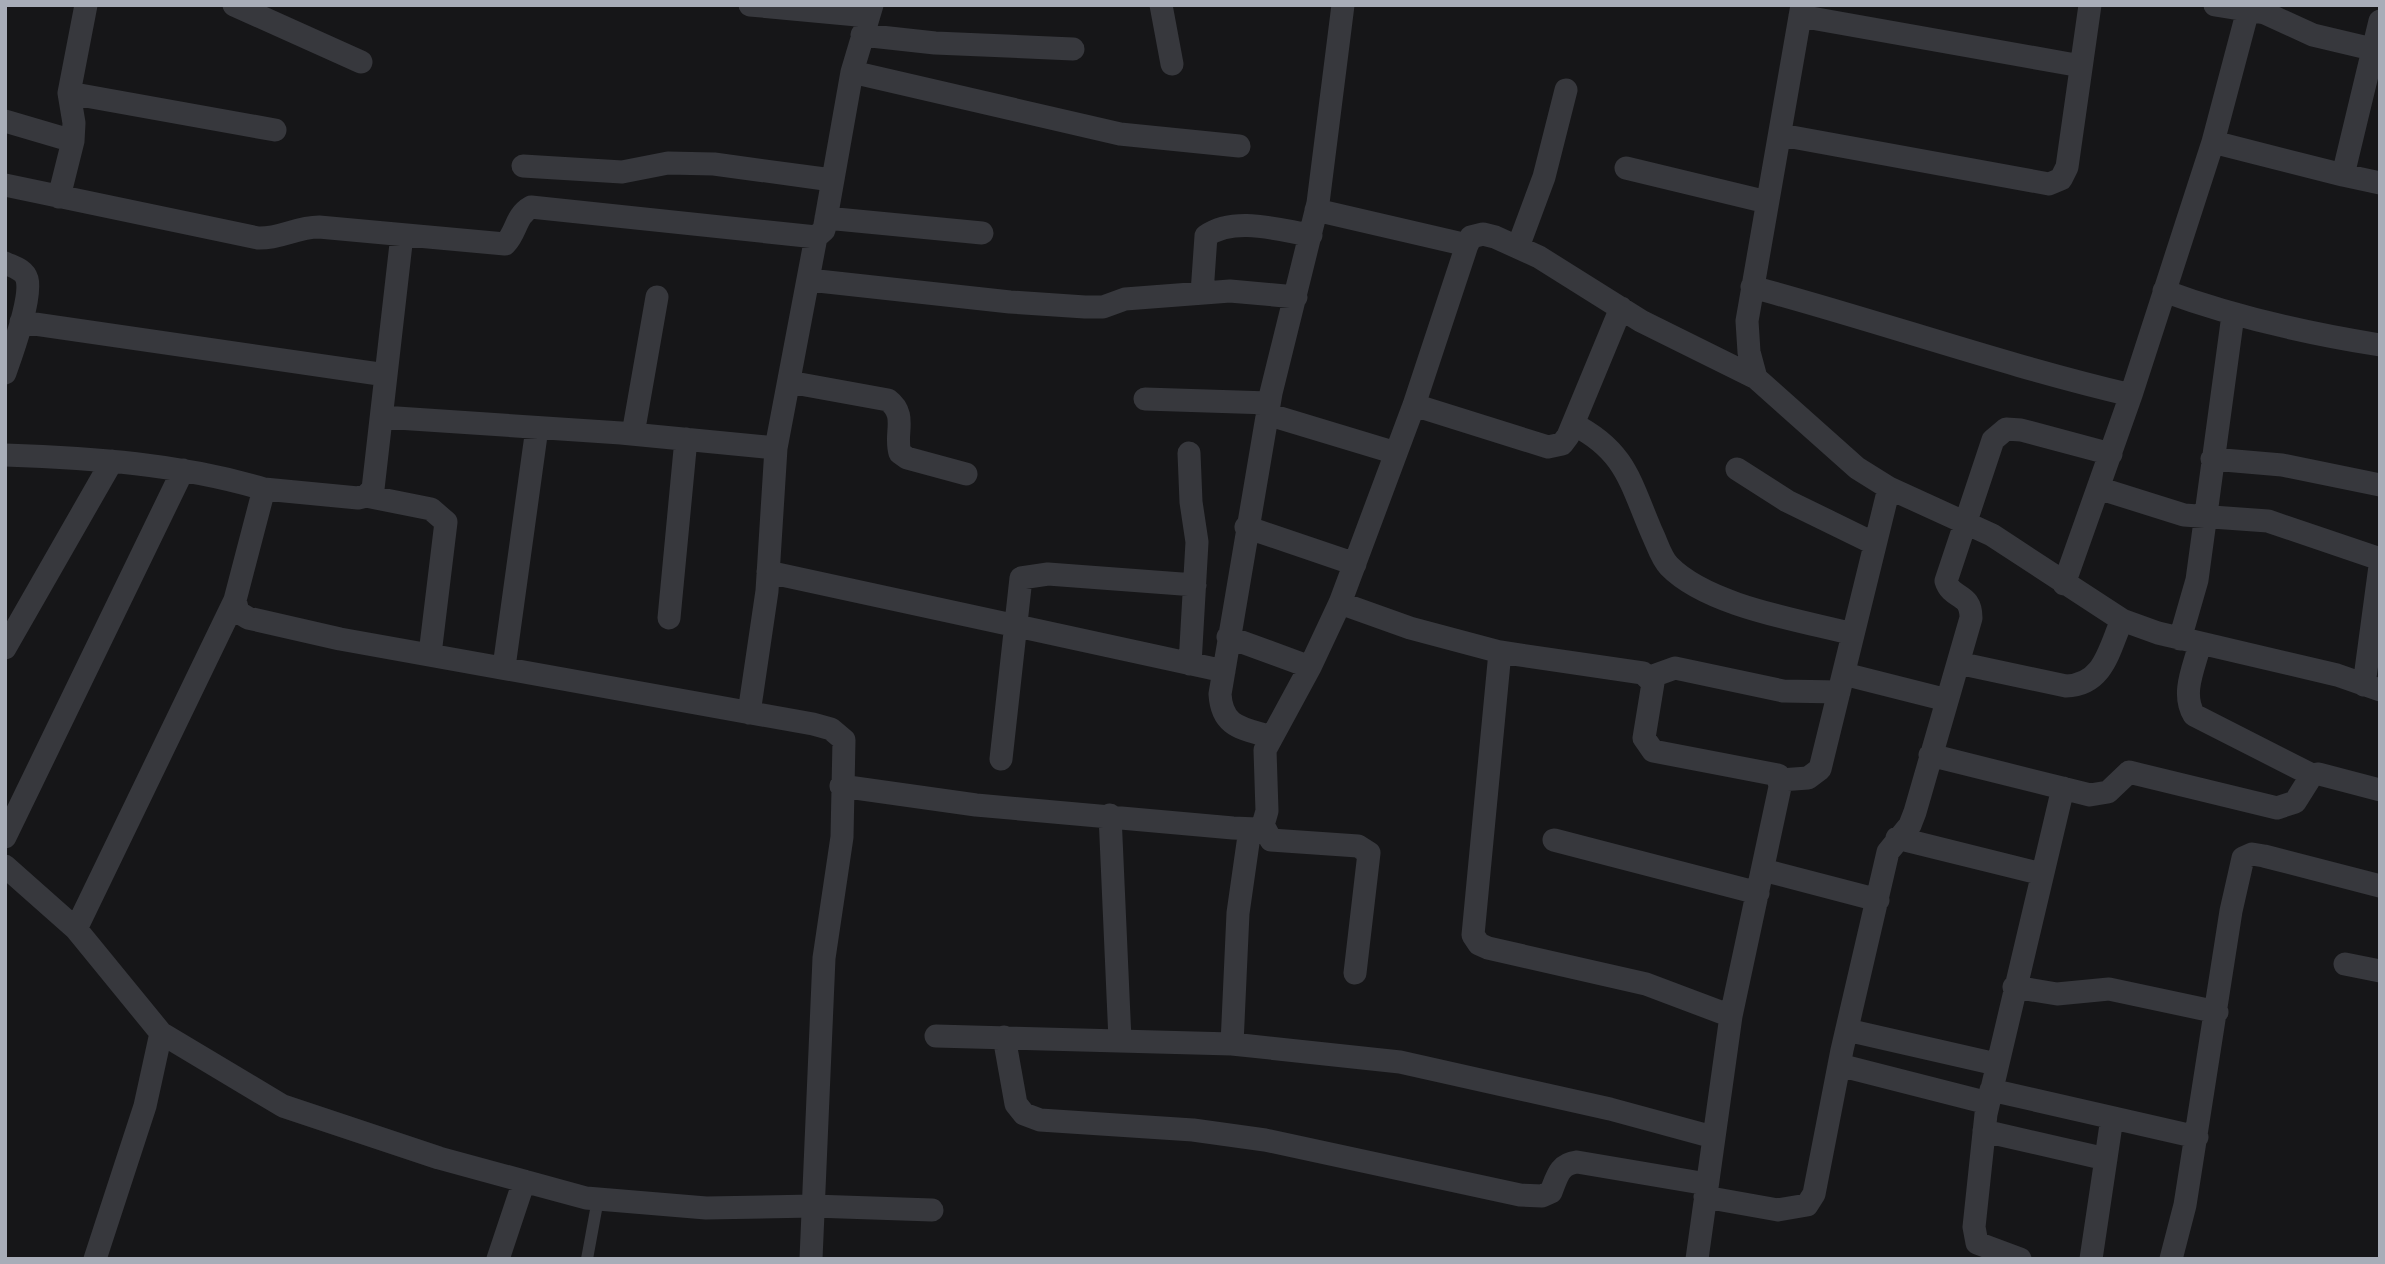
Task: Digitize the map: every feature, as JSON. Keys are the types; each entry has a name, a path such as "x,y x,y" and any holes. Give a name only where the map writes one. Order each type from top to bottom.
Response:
{"street":[{"path":"59,197 73,141 74,123 69,93 86,5"},
{"path":"234,5 275,13 361,62"},
{"path":"750,5 868,19 935,43 1073,49"},
{"path":"1161,5 1172,64"},
{"path":"1271,737 1226,719 1221,710 1220,694 1268,409 1316,210 1343,5"},
{"path":"1781,135 2049,184 2061,179 2067,167 2090,5"},
{"path":"2215,5 2274,16 2333,42 2372,49"},
{"path":"1756,378 1749,352 1747,321 1801,10 2081,66"},
{"path":"2064,584 2131,395 2213,142 2248,10"},
{"path":"749,713 768,572 776,448 852,72 868,19"},
{"path":"2343,175 2380,21"},
{"path":"852,72 1120,134 1239,146"},
{"path":"1518,247 1544,177 1566,90"},
{"path":"69,93 275,130"},
{"path":"5,121 73,141"},
{"path":"2213,142 2380,183"},
{"path":"523,166 622,172 668,163 702,164 832,180"},
{"path":"1626,168 1767,202"},
{"path":"5,185 258,238 275,239 298,227 505,244 513,237 522,212 531,207 821,227 982,233"},
{"path":"1316,210 1466,245"},
{"path":"1202,293 1203,246 1206,236 1213,231 1245,226 1311,235"},
{"path":"1231,1044 1238,913 1256,827 1267,811 1265,750 1310,667 1340,603 1414,405 1466,245 1471,237 1483,234 1539,257 1620,308 1756,378 1772,389 1831,448 1889,488 1964,522 2026,556 2064,584 2122,620 2190,642 2337,675 2372,687 2380,566"},
{"path":"366,496 373,489 376,475 402,235"},
{"path":"5,263 23,271 28,281 21,322 5,373"},
{"path":"809,280 1010,302 1085,307 1103,307 1125,299 1243,291 1296,297"},
{"path":"1752,287 1853,314 2054,377 2131,395"},
{"path":"2164,291 2233,315 2315,335 2380,345"},
{"path":"633,434 657,297"},
{"path":"1414,405 1548,447 1562,444 1573,424 1620,308"},
{"path":"2233,315 2204,519 2190,642 2188,705 2194,715 2312,775 2380,790"},
{"path":"21,322 386,375"},
{"path":"789,382 888,400 898,411 900,419 900,453 907,458 967,474"},
{"path":"1144,399 1268,409 1396,453"},
{"path":"382,417 633,434 776,448"},
{"path":"1573,424 1594,435 1613,450 1667,564 1690,584 1719,598 1853,634"},
{"path":"503,667 537,428"},
{"path":"1004,1037 1016,1104 1024,1114 1040,1120 1194,1130 1265,1140 1520,1195 1542,1196 1551,1192 1559,1171 1567,1163 1577,1162 1706,1190 1778,1210 1807,1205 1814,1194 1819,1176 1839,1065 1888,852 1910,825 1915,812 1958,663 1971,606 1948,588 1945,581 1993,440 2006,429 2110,454"},
{"path":"669,618 685,439"},
{"path":"1189,453 1191,502 1197,542 1190,664"},
{"path":"5,455 112,461 183,470 218,475 264,489 334,498 366,496 431,509 446,522 430,654"},
{"path":"2211,459 2282,465 2380,485"},
{"path":"5,648 112,461"},
{"path":"1737,469 1787,500 1875,544"},
{"path":"5,837 183,470"},
{"path":"1650,677 1654,692 1644,738 1653,751 1772,772 1780,780 1808,778 1819,769 1889,488"},
{"path":"2098,488 2204,519 2245,518 2268,522 2380,559"},
{"path":"76,929 234,600 264,489"},
{"path":"1246,527 1355,564"},
{"path":"768,572 1224,671"},
{"path":"1001,759 1018,586 1021,578 1026,575 1048,574 1195,585"},
{"path":"234,600 239,612 268,624 831,729 844,740 842,837 824,958 811,1259"},
{"path":"1340,603 1410,628 1500,652 1633,671 1650,677 1675,668 1783,691 1842,683 1947,700"},
{"path":"1958,663 2066,686 2079,685 2090,681 2098,673 2122,620"},
{"path":"1228,637 1310,667"},
{"path":"1500,652 1472,935 1479,944 1488,948 1646,984 1731,1016"},
{"path":"1930,755 2099,796 2115,787 2124,775 2136,773 2284,808 2295,802 2312,775"},
{"path":"1697,1259 1731,1016 1780,780"},
{"path":"841,786 976,806 1256,827 1270,840 1358,846 1368,853 1370,858 1354,973"},
{"path":"2020,1259 1977,1243 1974,1236 1984,1131 1996,1064 2063,788"},
{"path":"1110,816 1120,1040"},
{"path":"1897,838 2042,874"},
{"path":"1554,840 1758,893"},
{"path":"2171,1259 2185,1205 2231,911 2243,858 2252,854 2264,856 2380,886"},
{"path":"5,866 76,929 161,1033 283,1106 439,1158 598,1199 706,1208 813,1206 932,1210"},
{"path":"1763,870 1878,900"},
{"path":"2345,964 2380,971"},
{"path":"2014,987 2057,994 2109,989 2217,1012"},
{"path":"1847,1030 1996,1064"},
{"path":"95,1259 145,1106 161,1033"},
{"path":"936,1035 1231,1044 1400,1062 1610,1109 1713,1137"},
{"path":"1839,1065 2197,1137"},
{"path":"2091,1259 2112,1118"},
{"path":"1984,1131 2106,1159"},
{"path":"498,1259 524,1181"}],"lane":[{"path":"587,1259 598,1199"}]}
